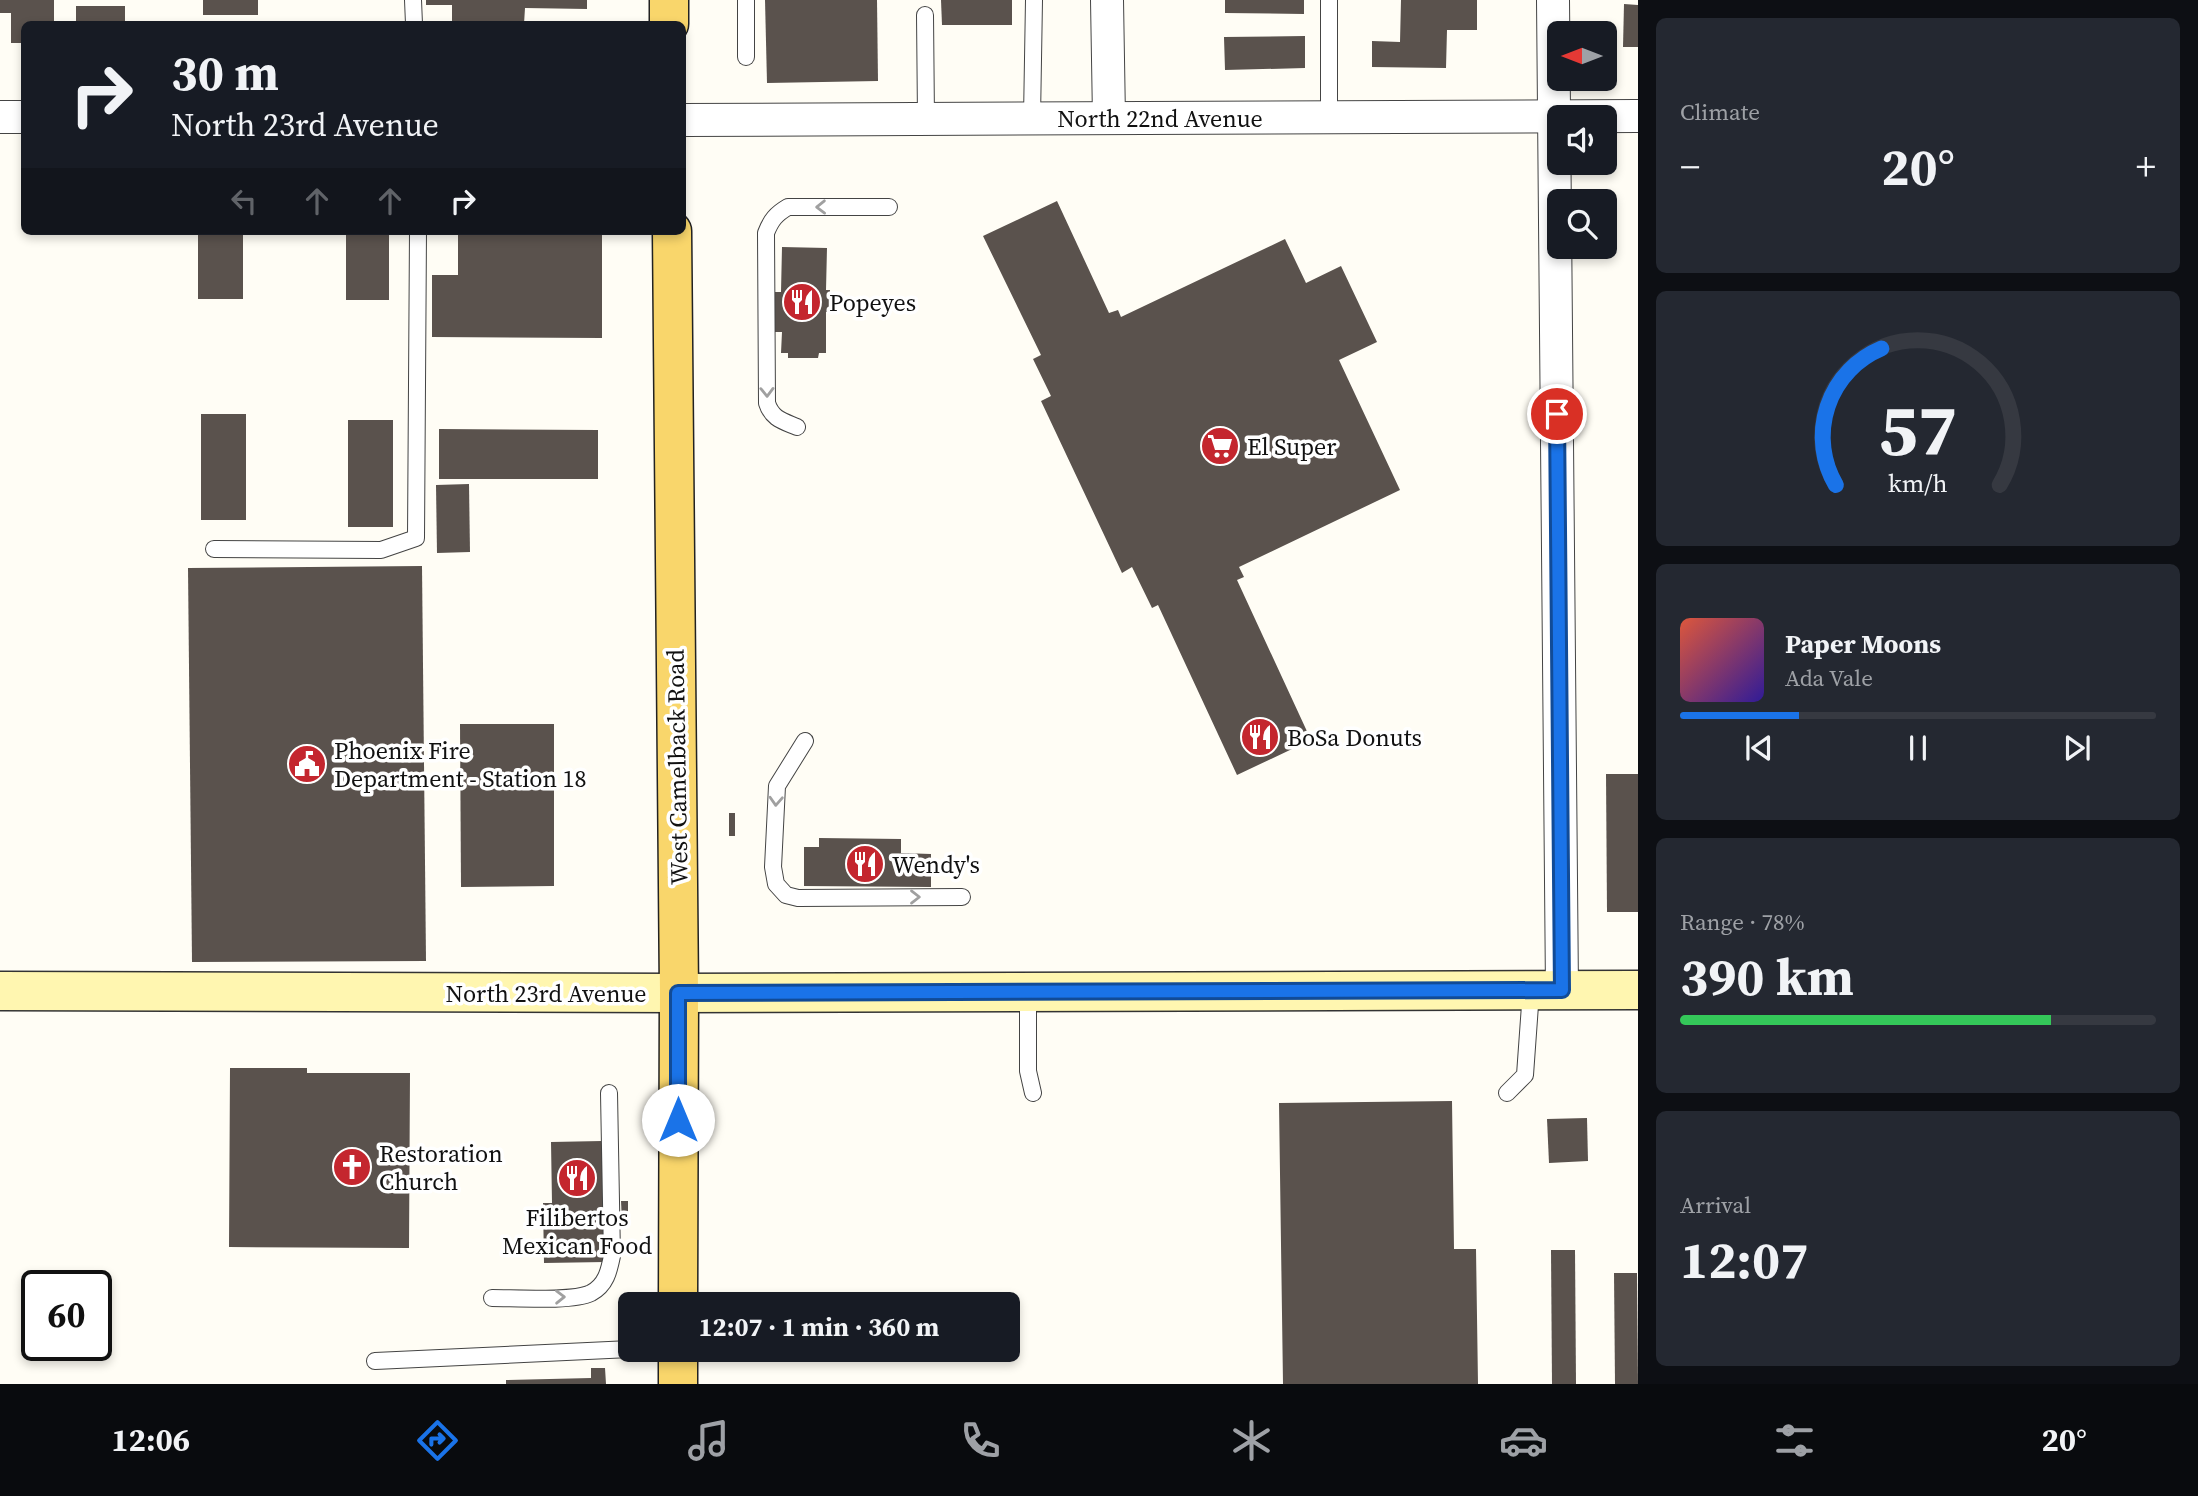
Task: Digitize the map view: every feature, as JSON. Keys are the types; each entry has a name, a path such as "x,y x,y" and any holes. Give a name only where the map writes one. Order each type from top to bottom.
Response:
{"main road":[{"path":"669,0 669,21"},
{"name":"West Camelback Road","path":"672,235 678,993 677,1292"},
{"path":"678,1362 678,1384"}],"street":[{"path":"1107,0 1109,118"},
{"path":"1553,0 1554,105"},
{"name":"North 22nd Avenue","path":"686,120 1547,116"},
{"name":"North 22nd Avenue","path":"1617,116 1638,116"},
{"path":"0,117 21,117"},
{"path":"1547,990 1554,175"},
{"name":"North 23rd Avenue","path":"0,991 678,993 1638,990"}],"lane":[{"path":"413,0 414,21"},
{"path":"746,0 746,57"},
{"path":"1032,118 1034,0"},
{"path":"1329,0 1329,117"},
{"path":"925,15 926,119"},
{"path":"797,426 777,419 770,413 767,403 766,233 770,223 788,207 889,206"},
{"path":"214,549 382,550 416,538 418,235"},
{"path":"805,741 777,786 773,867 776,884 786,895 798,898 962,897"},
{"path":"1507,1093 1525,1076 1547,990"},
{"path":"1028,991 1028,1071 1033,1093"},
{"path":"492,1298 578,1297 592,1293 603,1283 609,1272 612,1256 609,1093"},
{"path":"375,1361 618,1350"}],"building":[{"path":"0,0 54,0 54,21 21,21 21,43 11,43 11,13 0,13"},
{"path":"203,0 258,0 258,15 203,15"},
{"path":"426,0 587,0 587,9 525,8 524,21 452,21 452,5 426,5"},
{"path":"765,0 877,0 878,81 767,83"},
{"path":"941,0 1012,0 1012,25 942,25"},
{"path":"1225,0 1304,0 1304,14 1225,13"},
{"path":"1401,0 1477,0 1477,30 1447,30 1446,68 1372,67 1372,41 1400,42"},
{"path":"1624,4 1638,5 1638,47 1623,47"},
{"path":"76,6 125,6 125,21 76,21"},
{"path":"1305,36 1305,68 1225,70 1224,37"},
{"name":"El Super","path":"1057,201 1109,313 1118,310 1121,317 1285,239 1306,283 1341,266 1377,342 1339,360 1400,490 1239,567 1244,577 1237,580 1311,740 1237,775 1158,605 1152,608 1132,567 1122,573 1041,401 1051,396 1033,359 1041,355 983,236"},
{"path":"198,235 243,235 243,299 198,299"},
{"path":"346,235 389,235 389,300 346,300"},
{"path":"458,235 602,235 602,338 432,337 432,275 458,275"},
{"name":"Popeyes","path":"782,247 827,248 826,290 830,290 829,312 826,312 826,353 819,353 818,358 788,358 788,353 781,353 782,332 775,332 775,292 781,292"},
{"path":"201,414 246,414 246,520 201,520"},
{"path":"348,420 393,420 393,527 348,527"},
{"path":"439,429 598,430 598,479 439,479"},
{"path":"469,484 470,552 437,553 436,485"},
{"name":"Phoenix Fire Department - Station 18","path":"422,566 426,961 192,962 188,568"},
{"path":"460,724 554,724 554,886 461,887"},
{"path":"1606,774 1638,774 1638,912 1607,912"},
{"path":"729,813 735,813 735,836 729,836"},
{"path":"819,838 901,839 901,853 931,854 931,887 804,886 804,847 819,847"},
{"path":"230,1068 307,1068 307,1073 410,1073 409,1248 229,1247"},
{"path":"1452,1101 1454,1249 1476,1249 1478,1384 1283,1384 1279,1103"},
{"path":"1587,1118 1588,1161 1549,1163 1547,1119"},
{"path":"602,1141 605,1262 544,1263 543,1203 552,1203 551,1142"},
{"path":"621,1201 628,1201 628,1222 622,1222"},
{"path":"1551,1250 1575,1250 1576,1384 1552,1384"},
{"path":"1614,1273 1637,1273 1638,1384 1615,1384"},
{"path":"591,1368 605,1368 606,1384 506,1384 506,1380 591,1378"}],"place":[{"name":"Popeyes","path":"802,302"},
{"name":"El Super","path":"1220,446"},
{"name":"BoSa Donuts","path":"1260,737"},
{"name":"Phoenix Fire Department - Station 18","path":"307,764"},
{"name":"Wendy's","path":"865,864"},
{"name":"Restoration Church","path":"352,1167"},
{"name":"Filibertos Mexican Food","path":"577,1178"}],"route":[{"path":"678,1120 678,993 1562,990 1557,414"}]}
